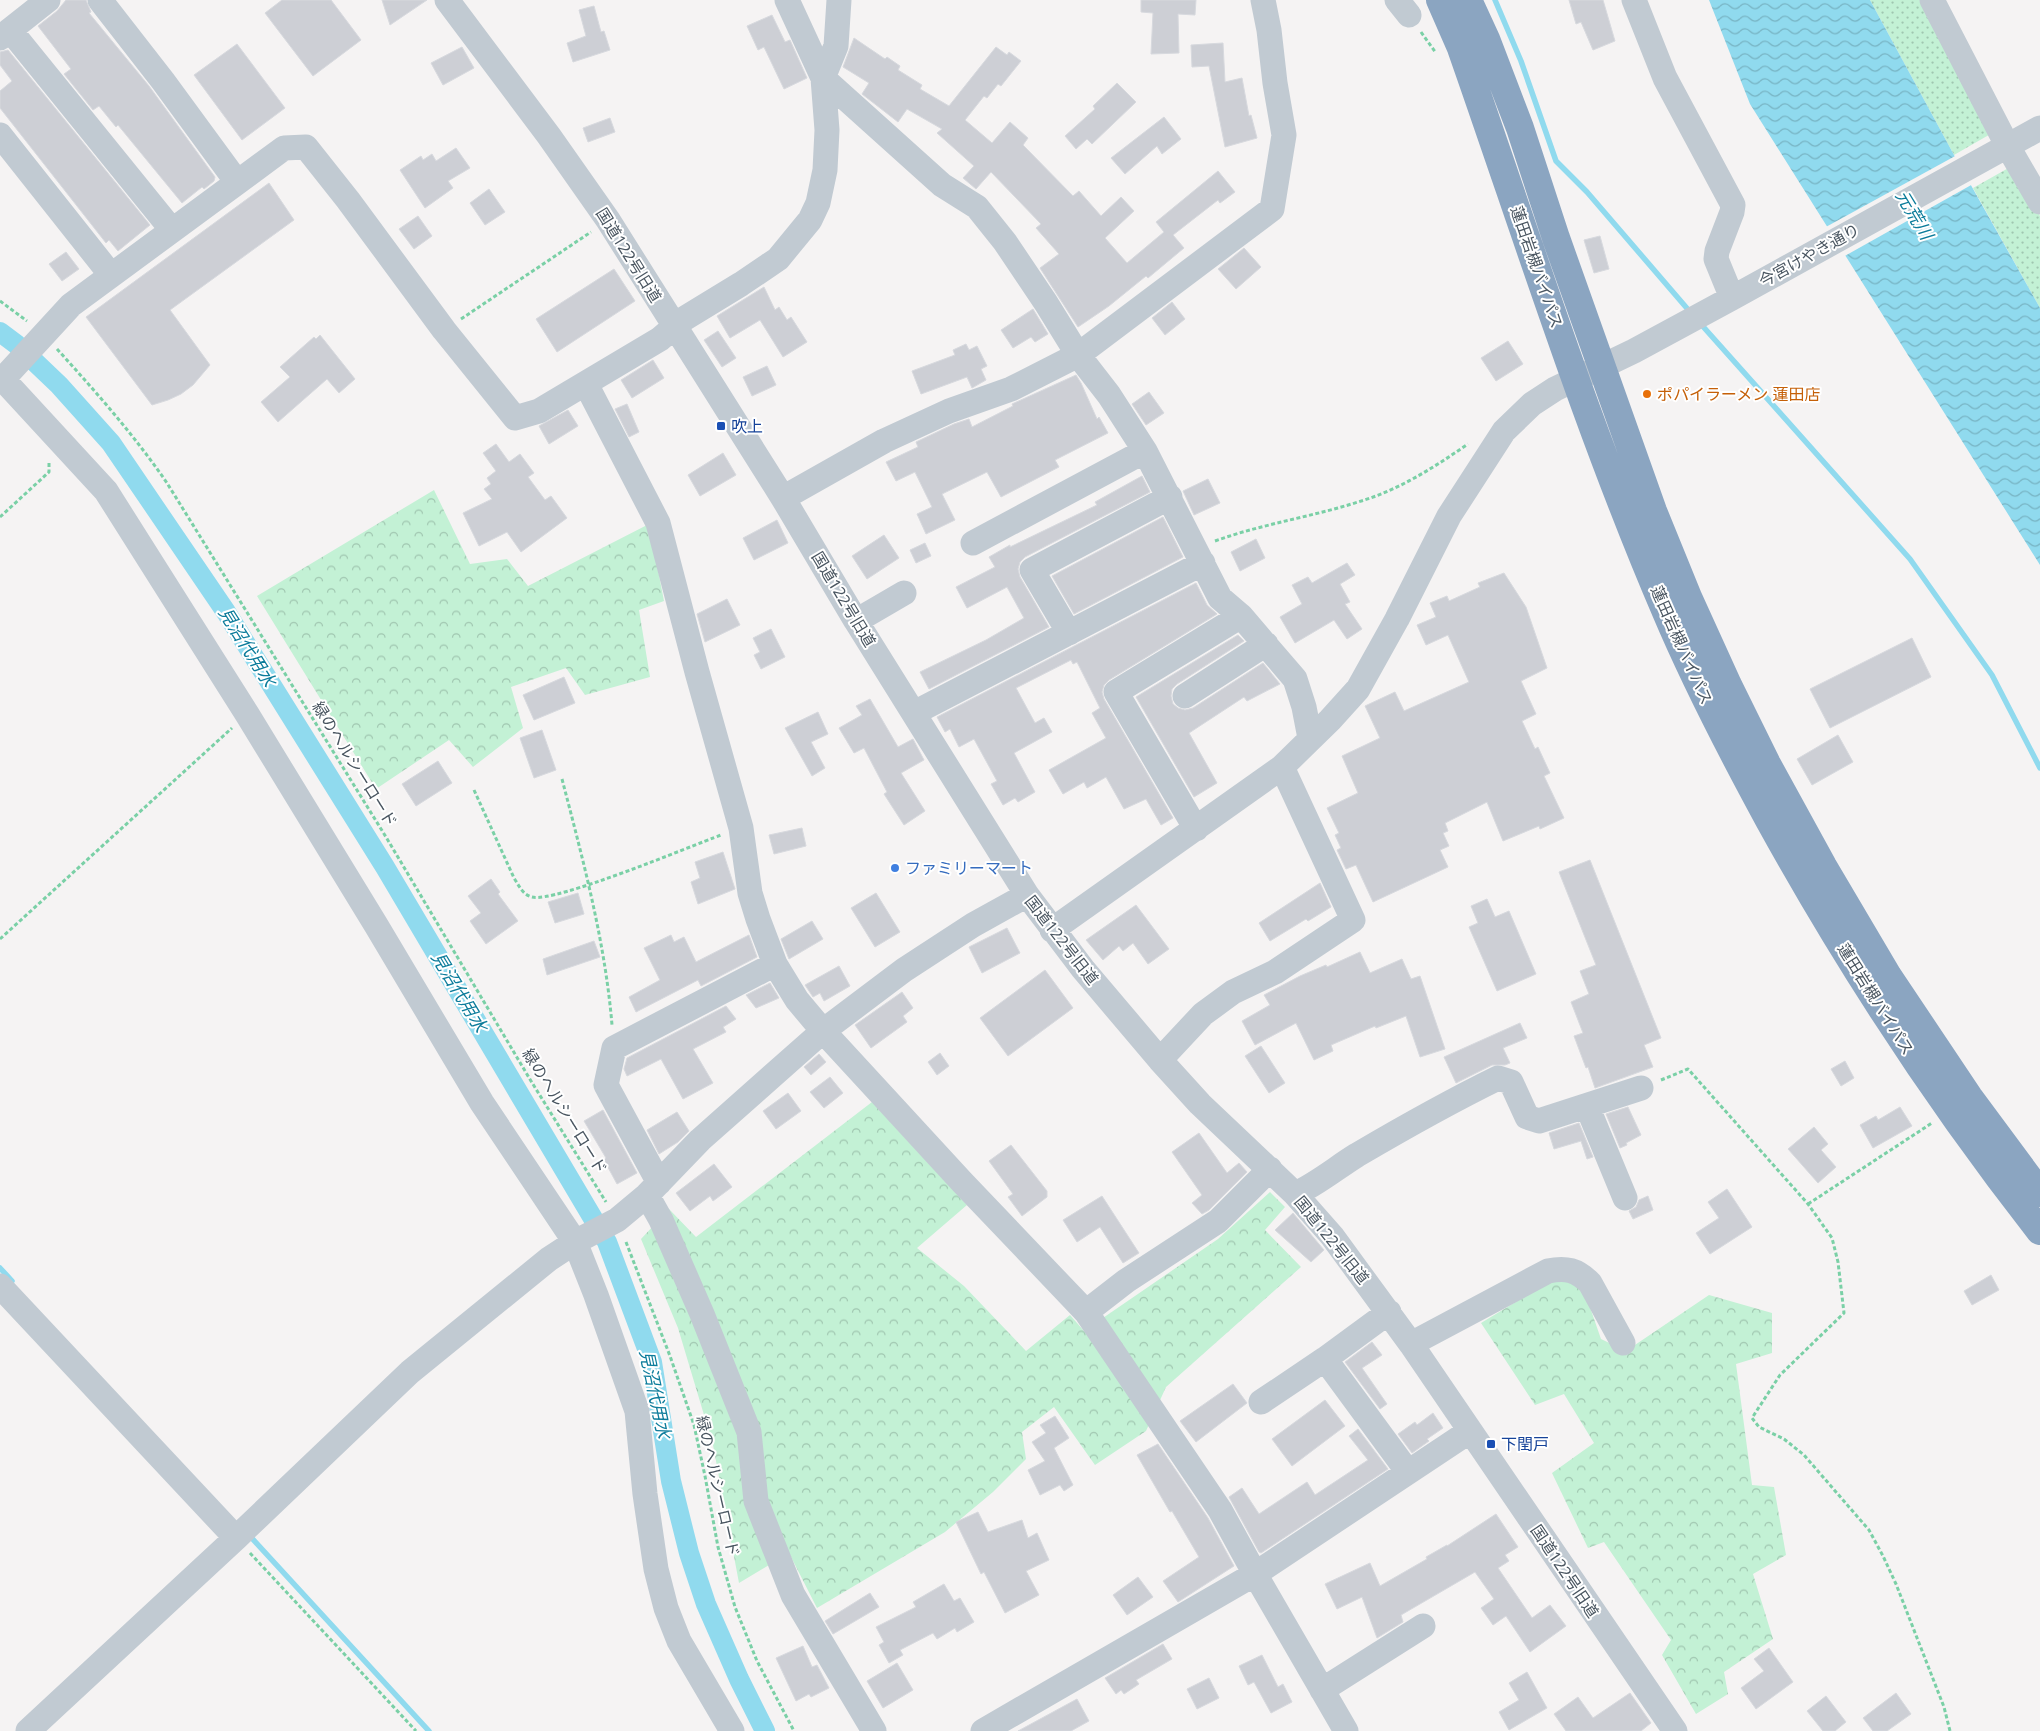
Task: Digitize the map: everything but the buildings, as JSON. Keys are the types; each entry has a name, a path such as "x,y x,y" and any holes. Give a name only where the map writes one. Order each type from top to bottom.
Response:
{"highway":[{"name":"蓮田岩槻バイパス","path":"1440,0 1461,48 1576,379 1629,521 1666,613 1706,698 1744,774 1822,912 1870,992 1949,1112 2040,1231"},
{"name":"蓮田岩槻バイパス","path":"1468,0 1486,39 1520,128 1556,238 1653,511 1688,597 1767,764 1823,866 1888,976 1969,1097 2040,1193"}],"street":[{"path":"48,0 5,34 172,230"},
{"path":"100,0 163,81 237,182"},
{"name":"国道122号旧道","path":"447,0 549,136 608,220 1027,895 1052,930 1160,1060 1200,1104 1296,1194 1332,1236 1412,1344 1675,1731"},
{"path":"732,1731 679,1641 666,1608 656,1569 636,1411 596,1296 579,1240 482,1103 371,916 247,714 106,491 2,378 71,305 110,275 284,148 306,147 354,208 444,330 515,418 539,411 660,339 682,320 778,259 810,220 818,203 825,170 827,130 823,78 787,0"},
{"path":"823,78 836,46 839,0"},
{"path":"782,498 884,441 950,412 1011,389 1078,354 1272,209 1284,135 1263,0"},
{"path":"1634,0 1665,78 1733,206 1716,259 1738,295"},
{"path":"1937,2 2003,148 2040,202"},
{"path":"823,78 942,185 977,207 1005,242 1078,354 1109,395 1145,451 1220,598 1241,616 1295,679 1310,738"},
{"name":"今宮けやき通り","path":"1052,930 1282,767 1330,720 1358,689 1397,619 1449,516 1504,431 1532,404 1576,379 1738,295 2040,128"},
{"path":"0,135 110,275"},
{"path":"586,384 658,523 741,828 750,892 775,964 797,1000 823,1031 962,1182 1086,1312 1220,1510 1254,1574 1346,1731"},
{"path":"973,543 1145,451"},
{"path":"1068,633 1032,570 1170,497"},
{"path":"914,713 1068,633 1199,556"},
{"path":"856,621 904,593"},
{"path":"1196,829 1116,692 1241,616"},
{"path":"1185,696 1266,644"},
{"path":"1160,1060 1203,1014 1225,998 1275,972 1353,920 1282,767"},
{"path":"28,1731 236,1538 410,1372 549,1259 579,1240 617,1224 700,1140 823,1031 904,970 973,926 1027,895"},
{"path":"775,964 614,1048 606,1085 653,1189 661,1220 698,1305 749,1432 756,1501 793,1595 874,1731"},
{"path":"1296,1194 1310,1188 1347,1161 1424,1115 1498,1078 1511,1082 1527,1117 1539,1121 1641,1088"},
{"path":"1587,1106 1624,1198"},
{"path":"1086,1312 1126,1281 1218,1221 1270,1169"},
{"path":"1412,1344 1548,1271 1560,1268 1571,1270 1583,1276 1590,1283 1623,1343"},
{"path":"0,1286 236,1538"},
{"path":"1261,1402 1325,1359 1389,1312"},
{"path":"1325,1359 1408,1472"},
{"path":"983,1731 1254,1574 1470,1431"},
{"path":"1322,1690 1423,1626"}],"path":[{"path":"1403,8 1441,60"},
{"path":"444,330 608,220"},
{"name":"緑のヘルシーロード","path":"0,301 41,336 109,406 142,447 386,837 617,1224 670,1356 694,1425 718,1547 735,1607 757,1661 794,1731"},
{"path":"1199,556 1247,530 1359,502 1404,484 1426,473 1481,436 1504,431"},
{"path":"0,517 49,472 49,461 46,456"},
{"path":"0,938 247,714"},
{"path":"562,779 590,884 609,992 614,1048"},
{"path":"474,790 514,878 522,891 533,897 547,896 590,884 741,828"},
{"path":"1641,1088 1688,1069 1808,1204 1832,1238 1838,1262 1844,1314 1780,1375 1752,1418 1759,1428 1784,1439 1804,1455 1869,1530 1896,1584 1944,1707 1950,1731"},
{"path":"1808,1204 1949,1112"},
{"path":"236,1538 416,1731"}],"green space":[{"path":"1870,0 1923,0 1994,132 1954,155"},
{"path":"2012,166 2040,216 2040,308 1973,188"},
{"path":"434,490 470,564 507,559 528,586 649,524 664,601 639,610 650,677 585,695 566,668 511,687 523,728 473,767 449,740 376,789 257,596"},
{"path":"872,1102 967,1205 917,1248 964,1286 1026,1351 1070,1315 1084,1331 1218,1239 1270,1192 1285,1207 1265,1230 1301,1267 1166,1387 1146,1431 1095,1465 1054,1407 1022,1432 1026,1459 993,1492 945,1532 817,1608 789,1553 739,1583 713,1445 678,1328 641,1239 669,1209 696,1237"},
{"path":"1565,1277 1584,1290 1601,1339 1626,1351 1709,1295 1772,1313 1772,1353 1736,1364 1752,1485 1774,1487 1786,1555 1753,1574 1773,1639 1724,1672 1728,1694 1696,1714 1662,1655 1671,1640 1604,1542 1588,1548 1552,1473 1594,1443 1564,1394 1535,1405 1481,1323 1549,1282"}],"water":[{"name":"元荒川","path":"1709,0 1870,0 2040,308 2040,565 1750,104"}],"pier":[{"path":"1957,155 1973,184 1843,257 1824,228"}],"waterway":[{"path":"1495,0 1521,61 1556,161 1587,192 1691,313"},
{"path":"1699,322 1910,559 1992,675 2040,768"},
{"name":"見沼代用水","path":"0,332 16,344 59,385 111,443 226,612 385,867 607,1242 652,1362 671,1481 689,1553 706,1604 739,1679 765,1731"},
{"path":"0,1268 12,1281"},
{"path":"249,1535 429,1731"}],"place":[{"name":"ポパイラーメン 蓮田店","path":"1647,394"},
{"name":"吹上","path":"721,426"},
{"name":"ファミリーマート","path":"895,868"},
{"name":"下閏戸","path":"1491,1444"}]}
